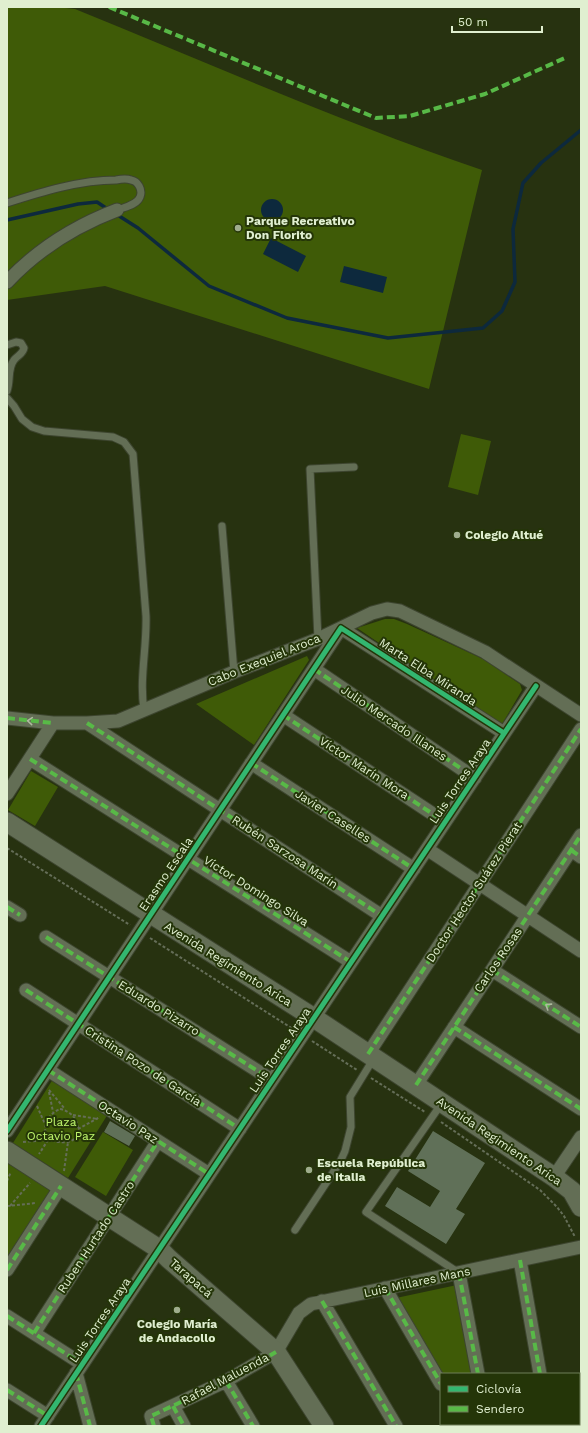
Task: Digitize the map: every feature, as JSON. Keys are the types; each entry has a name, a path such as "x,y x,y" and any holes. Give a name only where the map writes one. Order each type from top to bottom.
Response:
{"street":[{"path":"7,282 34,256 68,232 112,212"},
{"name":"Cabo Exequiel Aroca","path":"7,718 53,723 118,721 234,672 318,639 379,610 387,609 400,611 485,652 581,715"},
{"name":"Erasmo Escala","path":"7,1131 341,628"},
{"name":"Marta Elba Miranda","path":"341,628 504,734"},
{"name":"Julio Mercado Illanes","path":"314,669 475,778"},
{"name":"Luis Torres Araya","path":"44,1421 536,686"},
{"name":"Víctor Marín Mora","path":"283,715 445,822"},
{"path":"7,794 53,723"},
{"name":"Rubén Sarzosa Marín","path":"87,723 382,916"},
{"name":"Doctor Hector Suárez Pierat","path":"371,1056 480,884 581,730"},
{"name":"Víctor Domingo Silva","path":"30,759 351,962"},
{"name":"Javier Caselles","path":"251,763 414,869"},
{"name":"Avenida Regimiento Arica","path":"7,822 416,1085 437,1110 554,1177 572,1191 581,1207"},
{"name":"Carlos Rosas","path":"416,1085 528,916 576,854 581,835"},
{"path":"427,849 581,951"},
{"path":"7,907 20,915"},
{"name":"Eduardo Pizarro","path":"46,937 272,1080"},
{"path":"492,970 581,1027"},
{"name":"Cristina Pozo de García","path":"26,990 240,1128"},
{"path":"454,1028 581,1110"},
{"name":"Octavio Paz","path":"48,1070 209,1174"},
{"path":"554,1177 581,1137"},
{"name":"Ruben Hurtado Castro","path":"34,1333 158,1141"},
{"name":"Tarapacá","path":"14,1147 36,1169 56,1194 109,1216 159,1249 276,1352 324,1426"},
{"path":"7,1270 56,1194"},
{"name":"Luis Millares Mans","path":"276,1352 299,1314 311,1304 580,1248"},
{"path":"520,1260 540,1373"},
{"path":"459,1273 478,1373"},
{"path":"385,1288 440,1382"},
{"path":"322,1301 396,1426"},
{"path":"7,1316 34,1333 79,1368 90,1426"},
{"name":"Rafael Maluenda","path":"154,1426 152,1416 226,1381 276,1352"},
{"path":"226,1381 253,1426"},
{"path":"7,1390 44,1421"},
{"path":"173,1406 184,1426"}],"lane":[{"path":"7,203 29,196 97,180 127,179 137,183 141,190 140,198 134,204 112,212"},
{"path":"7,345 19,342 24,348 22,354 14,359 10,368 7,391"},
{"path":"7,398 22,419 32,427 44,432 113,437 124,442 133,454 146,616 146,635 142,679 144,710"},
{"path":"318,639 310,469 354,467"},
{"path":"222,526 234,672"},
{"path":"295,1230 340,1162 345,1151 351,1127 350,1097 364,1074 371,1056"},
{"path":"437,1110 366,1212 459,1273"}],"path":[{"path":"7,848 364,1074 437,1110 500,1162 545,1194 564,1216 573,1231 580,1248"},
{"path":"48,1070 49,1091 54,1112"},
{"path":"14,1147 48,1140 68,1142 74,1138 78,1129 77,1121 49,1091"},
{"path":"32,1093 46,1125"},
{"path":"78,1129 98,1119 106,1108"},
{"path":"9,1206 30,1183 35,1180 36,1169 48,1140 46,1136 46,1125 48,1119 54,1112 60,1109 66,1110"},
{"path":"73,1115 98,1119"},
{"path":"9,1206 56,1194 68,1142"}],"green space":[{"name":"Parque Recreativo Don Florito","path":"7,7 56,7 75,9 328,113 482,170 429,389 105,286 7,300"},
{"path":"461,434 491,441 478,495 448,487"},
{"path":"385,619 394,619 407,624 483,659 520,684 522,690 501,726 357,628"},
{"path":"307,656 309,660 254,745 196,704"},
{"path":"31,771 58,787 35,826 8,810"},
{"name":"Plaza Octavio Paz","path":"53,1079 108,1114 68,1178 13,1143"},
{"path":"103,1132 133,1150 106,1196 75,1177"},
{"path":"7,1162 51,1189 7,1261"},
{"path":"457,1285 474,1373 440,1373 396,1298"}],"water":[{"path":"272,199 280,202 283,210 280,218 272,221 264,218 261,210 264,202"},
{"path":"271,238 306,256 298,272 263,254"},
{"path":"344,266 387,277 383,293 340,282"}],"building":[{"path":"110,1121 135,1136 129,1146 104,1132"},
{"path":"433,1131 485,1163 456,1209 465,1214 446,1244 385,1206 397,1187 430,1207 440,1191 408,1171"}],"waterway":[{"path":"116,214 138,228 209,286 287,318 388,338 483,328 502,311 515,282 513,229 523,183 541,163 581,130"},
{"path":"7,220 78,204 97,202 109,210"}],"marked path":[{"path":"109,7 376,118 410,116 485,94 567,57"},
{"path":"314,669 475,778"},
{"path":"283,715 445,822"},
{"path":"7,718 53,723"},
{"path":"87,723 382,916"},
{"path":"368,1054 581,729"},
{"path":"30,759 351,962"},
{"path":"251,763 414,869"},
{"path":"416,1085 581,835"},
{"path":"571,850 581,857"},
{"path":"7,907 20,915"},
{"path":"46,937 272,1080"},
{"path":"492,970 581,1027"},
{"path":"26,990 240,1129"},
{"path":"454,1027 581,1109"},
{"path":"48,1070 209,1174"},
{"path":"34,1333 158,1141"},
{"path":"7,1270 61,1186"},
{"path":"520,1260 540,1373"},
{"path":"459,1273 478,1373"},
{"path":"385,1288 440,1382"},
{"path":"322,1301 396,1426"},
{"path":"7,1316 82,1364"},
{"path":"154,1426 151,1416 226,1381 276,1352"},
{"path":"76,1373 90,1426"},
{"path":"226,1381 253,1426"},
{"path":"7,1390 48,1416"},
{"path":"173,1406 184,1426"}],"cycle path":[{"path":"7,1131 341,628 504,733"},
{"path":"41,1426 536,686"}],"place":[{"name":"Parque Recreativo Don Florito","path":"238,228"},
{"name":"Colegio Altué","path":"457,535"},
{"name":"Escuela República de Italia","path":"309,1170"},
{"name":"Colegio María de Andacollo","path":"177,1310"}]}
